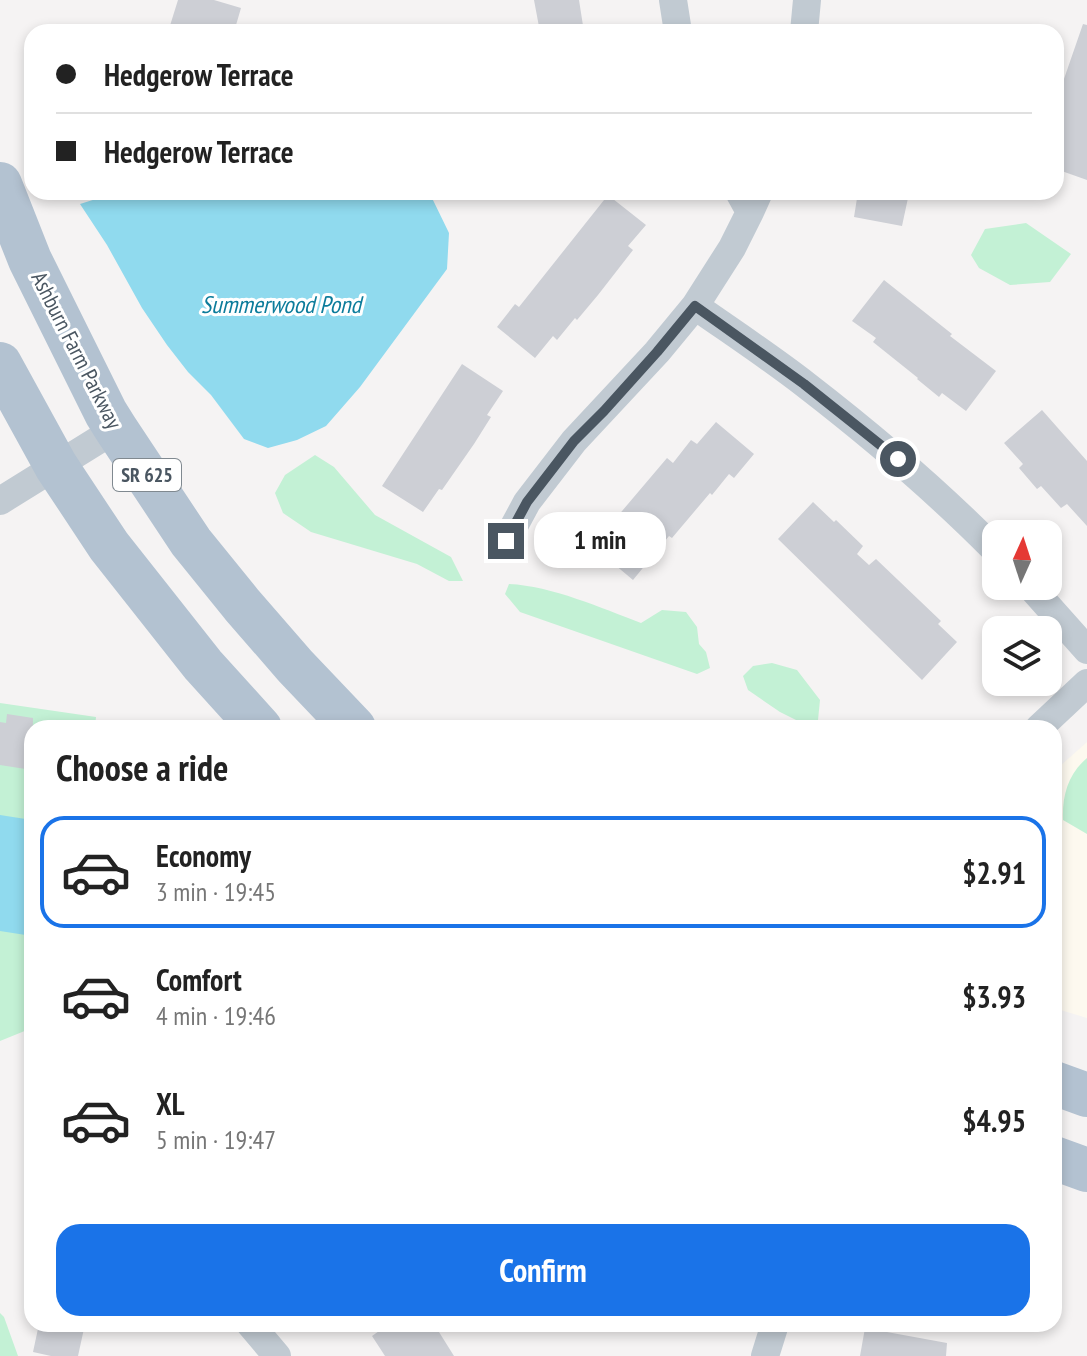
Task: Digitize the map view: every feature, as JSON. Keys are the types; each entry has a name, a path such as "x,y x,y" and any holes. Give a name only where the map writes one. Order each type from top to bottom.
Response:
{"main road":[{"name":"Ashburn Farm Parkway","path":"0,184 30,260 116,429 191,542 295,666 346,720"},
{"path":"0,364 56,466 109,546 203,665 253,720"},
{"path":"1062,1086 1087,1095"},
{"path":"1062,1161 1087,1170"}],"street":[{"path":"673,0 677,24"},
{"path":"805,24 807,0"},
{"path":"506,541 527,502 574,441 657,352 695,306 732,248 750,200"},
{"path":"695,306 804,384 898,459 982,537"},
{"path":"0,501 116,429"},
{"path":"1042,600 1087,650"},
{"path":"1048,720 1087,683"},
{"path":"257,1332 277,1356"},
{"path":"765,1356 772,1332"}],"shaded area":[{"path":"1087,742 1087,1018 1062,1010 1062,764"}],"green space":[{"path":"1026,223 1071,254 1050,282 1010,285 979,268 971,255 985,229"},
{"path":"315,455 334,467 375,515 451,557 463,581 449,581 417,564 311,532 283,513 275,493 285,475"},
{"path":"509,584 559,593 641,623 662,610 686,612 697,627 699,644 706,652 710,668 697,674 520,612 505,594"},
{"path":"772,663 797,670 820,700 818,720 796,720 748,690 743,676 753,666"},
{"path":"0,703 96,717 96,720 24,720 24,1031 0,1041"},
{"path":"1087,758 1087,834 1063,820 1063,811 1071,778"},
{"path":"0,1313 4,1317 18,1356 0,1356"}],"water":[{"name":"Summerwood Pond","path":"93,200 433,200 449,233 447,269 360,387 326,426 297,440 268,448 244,439 167,345 80,204"},
{"path":"0,815 24,819 24,935 0,931"}],"building":[{"path":"178,0 214,0 241,8 236,24 170,24"},
{"path":"534,0 579,0 583,24 538,24"},
{"path":"1083,24 1087,25 1087,180 1064,172 1064,79"},
{"path":"604,200 614,200 646,225 628,246 633,250 598,295 557,340 553,336 535,358 497,327 515,304 519,307"},
{"path":"857,200 908,200 902,226 854,217"},
{"path":"884,280 996,371 966,411 942,393 939,397 873,342 876,338 852,321"},
{"path":"462,364 503,391 487,415 491,417 474,444 423,512 382,486"},
{"path":"1042,410 1087,461 1087,526 1067,504 1061,508 1041,486 1037,489 1019,468 1023,464 1004,443"},
{"path":"716,422 754,454 734,478 729,474 712,495 710,493 633,580 596,549 614,527 611,524 667,458 673,463 691,440 697,444"},
{"path":"813,502 863,546 857,554 869,565 876,559 941,621 938,624 957,642 922,680 778,539"},
{"path":"7,714 33,718 24,720 24,769 0,765 0,722 6,723"},
{"path":"37,1332 83,1332 78,1356 33,1352"},
{"path":"378,1332 439,1332 454,1356 385,1356 372,1336"},
{"path":"864,1332 887,1332 947,1343 946,1356 860,1356"}],"route":[{"path":"506,541 527,502 574,441 657,352 695,306 804,384 898,459"}]}
